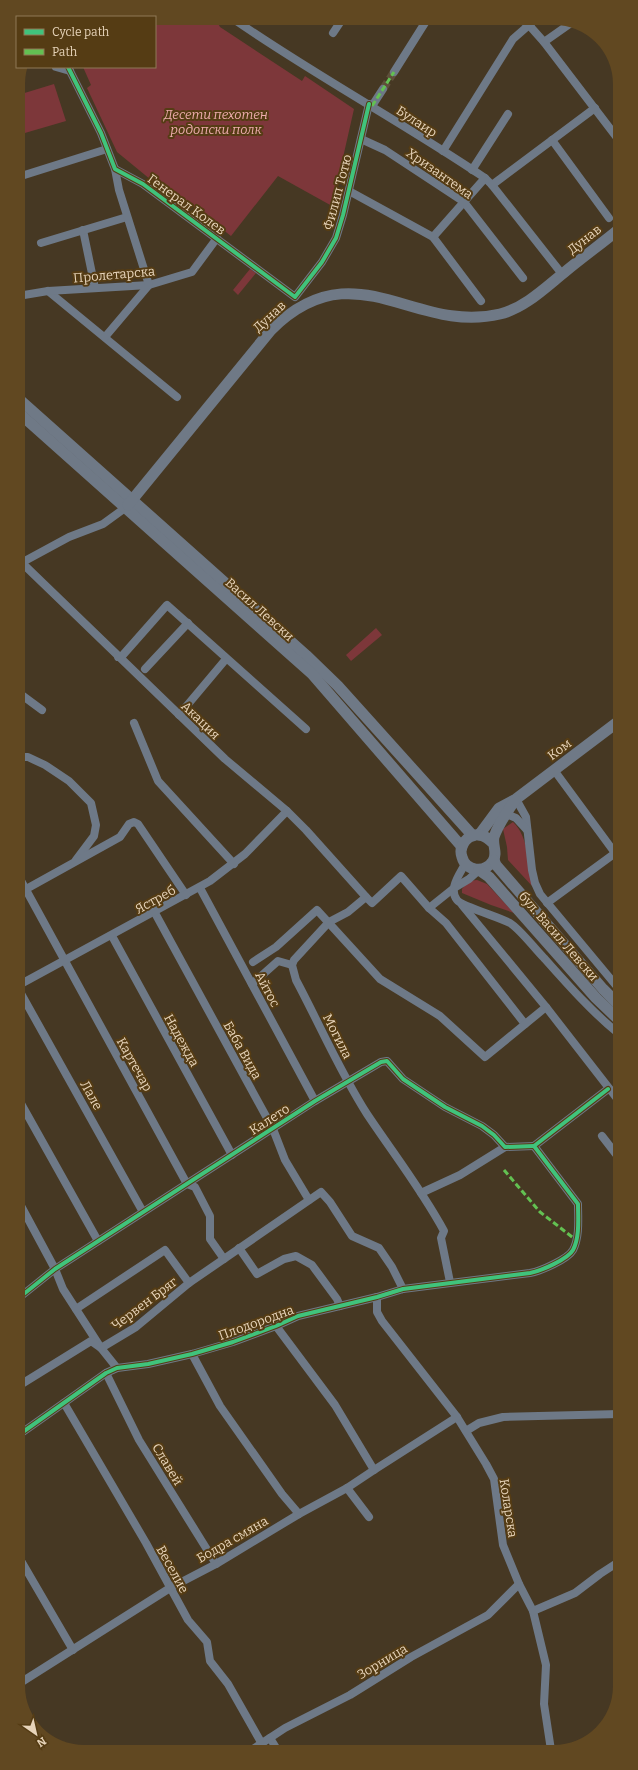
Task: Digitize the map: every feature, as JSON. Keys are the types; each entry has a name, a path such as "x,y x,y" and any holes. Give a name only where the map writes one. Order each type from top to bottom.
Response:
{"main road":[{"name":"Дунав","path":"125,508 271,330 285,317 305,304 333,295 361,294 381,297 449,316 460,318 483,317 512,310 536,296 613,234"},
{"name":"Васил Левски","path":"25,404 306,655 338,686 412,768 476,835"},
{"name":"Васил Левски","path":"25,418 312,674 462,847"},
{"name":"Ком","path":"516,799 613,726"},
{"path":"476,835 487,838 493,843 495,849 494,860 489,865 479,870 473,869 465,864 462,858 462,847 464,842 476,835 499,808 516,799"},
{"path":"493,843 498,828 516,799"},
{"name":"бул. Васил Левски","path":"494,860 613,999"},
{"name":"бул. Васил Левски","path":"479,870 492,880 596,998 613,1014"}],"street":[{"name":"Булаир","path":"242,25 485,178 562,274"},
{"path":"333,33 338,25"},
{"path":"394,72 424,25"},
{"path":"442,151 513,39 527,25"},
{"path":"529,25 544,42 613,132"},
{"path":"544,42 567,26"},
{"path":"69,69 115,169 119,190 149,285 105,337"},
{"path":"370,105 383,89"},
{"name":"Филип Тотю","path":"295,297 322,262 333,243 344,215 370,105"},
{"path":"492,185 595,108"},
{"path":"472,170 508,114"},
{"name":"Хризантема","path":"361,139 385,150 464,202 523,278"},
{"path":"552,140 609,218"},
{"path":"25,175 107,149"},
{"name":"Генерал Колев","path":"115,169 143,184 295,297"},
{"path":"433,237 485,178"},
{"path":"349,191 433,237 481,300"},
{"path":"41,243 127,217"},
{"path":"83,230 95,288"},
{"name":"Пролетарска","path":"25,295 48,291 149,285 192,272 217,238"},
{"path":"48,291 177,397"},
{"name":"Дунав","path":"25,558 68,537 103,524 125,508"},
{"name":"Акация","path":"25,566 225,759 287,811 366,897"},
{"path":"118,657 122,656 167,605 188,622 226,659 306,729"},
{"path":"145,669 188,622"},
{"path":"179,715 226,659"},
{"path":"25,697 42,710"},
{"path":"134,722 158,781 234,864"},
{"path":"25,756 28,756 69,781 91,803 95,814 96,825 94,836 73,864"},
{"path":"554,770 613,847"},
{"path":"516,799 526,816 535,883 547,903 613,982"},
{"name":"Ястреб","path":"25,982 200,888 234,864 262,838 287,811"},
{"path":"506,814 516,818 527,830"},
{"path":"25,890 120,837 129,824 134,822 138,824 186,895"},
{"path":"547,903 613,855"},
{"path":"465,864 454,888 454,894 546,1007 613,1094"},
{"path":"429,908 479,870"},
{"path":"252,984 278,961 292,966 294,960 328,922 348,912 366,897 372,903 401,876 429,908 446,923 525,1024"},
{"name":"Айтос","path":"200,888 314,1101"},
{"name":"Картечар","path":"25,894 65,961 187,1184 196,1186 210,1216 210,1239 224,1259"},
{"path":"462,905 474,908 510,923 584,1003 613,1029"},
{"path":"253,962 276,948 317,910 380,980 440,1016 485,1057 546,1007"},
{"name":"Баба Вида","path":"154,913 273,1129 285,1160 309,1200"},
{"name":"Надежда","path":"112,936 232,1155"},
{"name":"Могила","path":"292,966 296,980 347,1081 368,1115 433,1211 444,1231 441,1238 450,1282"},
{"name":"Лале","path":"25,1001 143,1212"},
{"name":"Калето","path":"25,1293 55,1269 314,1101 382,1062 386,1061 403,1079 445,1107 482,1126 494,1135 505,1147"},
{"path":"421,1193 460,1175 505,1147 534,1146 608,1089"},
{"path":"25,1109 98,1241"},
{"path":"602,1136 613,1150"},
{"name":"Плодородна","path":"25,1428 64,1404 106,1373 117,1368 148,1364 192,1354 233,1342 298,1316 377,1297 403,1289 538,1271 556,1263 573,1251 576,1240 578,1204 534,1146"},
{"path":"309,1200 321,1192 330,1202 352,1236 379,1248 387,1258 403,1289"},
{"name":"Червен Бряг","path":"101,1348 136,1327 189,1283 309,1200"},
{"path":"25,1213 64,1289 101,1348 117,1368"},
{"path":"239,1248 258,1274 284,1259 296,1256 312,1265 337,1298 340,1306"},
{"path":"76,1308 165,1250 189,1283"},
{"name":"Коларска","path":"377,1297 377,1312 382,1321 457,1417 494,1479 503,1545 519,1584 534,1611 546,1664 544,1704 549,1745"},
{"path":"276,1326 335,1405 374,1470"},
{"path":"25,1382 91,1341 101,1348"},
{"path":"192,1354 220,1406 282,1494 299,1514"},
{"name":"Славей","path":"106,1373 140,1440 216,1564"},
{"name":"Веселие","path":"64,1404 146,1543 188,1620 207,1642 210,1661 228,1684 262,1744"},
{"path":"466,1431 479,1423 503,1418 613,1414"},
{"name":"Бодра смяна","path":"25,1680 170,1588 216,1564 299,1514 347,1488 457,1417"},
{"path":"347,1488 368,1516"},
{"path":"534,1611 575,1594 613,1566"},
{"path":"25,1568 73,1650"},
{"name":"Зорница","path":"262,1744 284,1728 350,1695 411,1657 488,1615 519,1584"},
{"path":"270,1738 274,1745"}],"green space":[{"name":"Десети пехотен родопски полк","path":"156,25 219,25 302,81 305,76 354,109 332,206 278,176 231,236 159,180 156,184 117,152 87,88 91,85 83,68 156,68"},
{"path":"54,84 66,121 25,133 25,93"},
{"path":"250,269 256,273 238,295 233,290"},
{"path":"376,628 382,635 351,661 346,655"},
{"path":"513,822 518,828 525,844 533,887 508,860 503,829"},
{"path":"477,880 487,884 514,913 462,893 462,889 468,881"}],"tunnel":[{"path":"383,89 394,72"}],"marked path":[{"path":"372,106 394,72"},
{"path":"504,1170 540,1212 576,1240"}],"cycle path":[{"path":"68,68 101,133 115,169 143,184 295,297 322,262 336,238 343,215 369,104"},
{"path":"25,1293 55,1269 315,1101 381,1062 387,1061 403,1079 445,1107 482,1126 494,1135 505,1147 534,1146"},
{"path":"25,1430 106,1373 117,1368 148,1364 192,1354 233,1342 298,1316 377,1297 403,1289 530,1273 560,1261 573,1250 577,1239 578,1204 534,1146 608,1089"}]}
